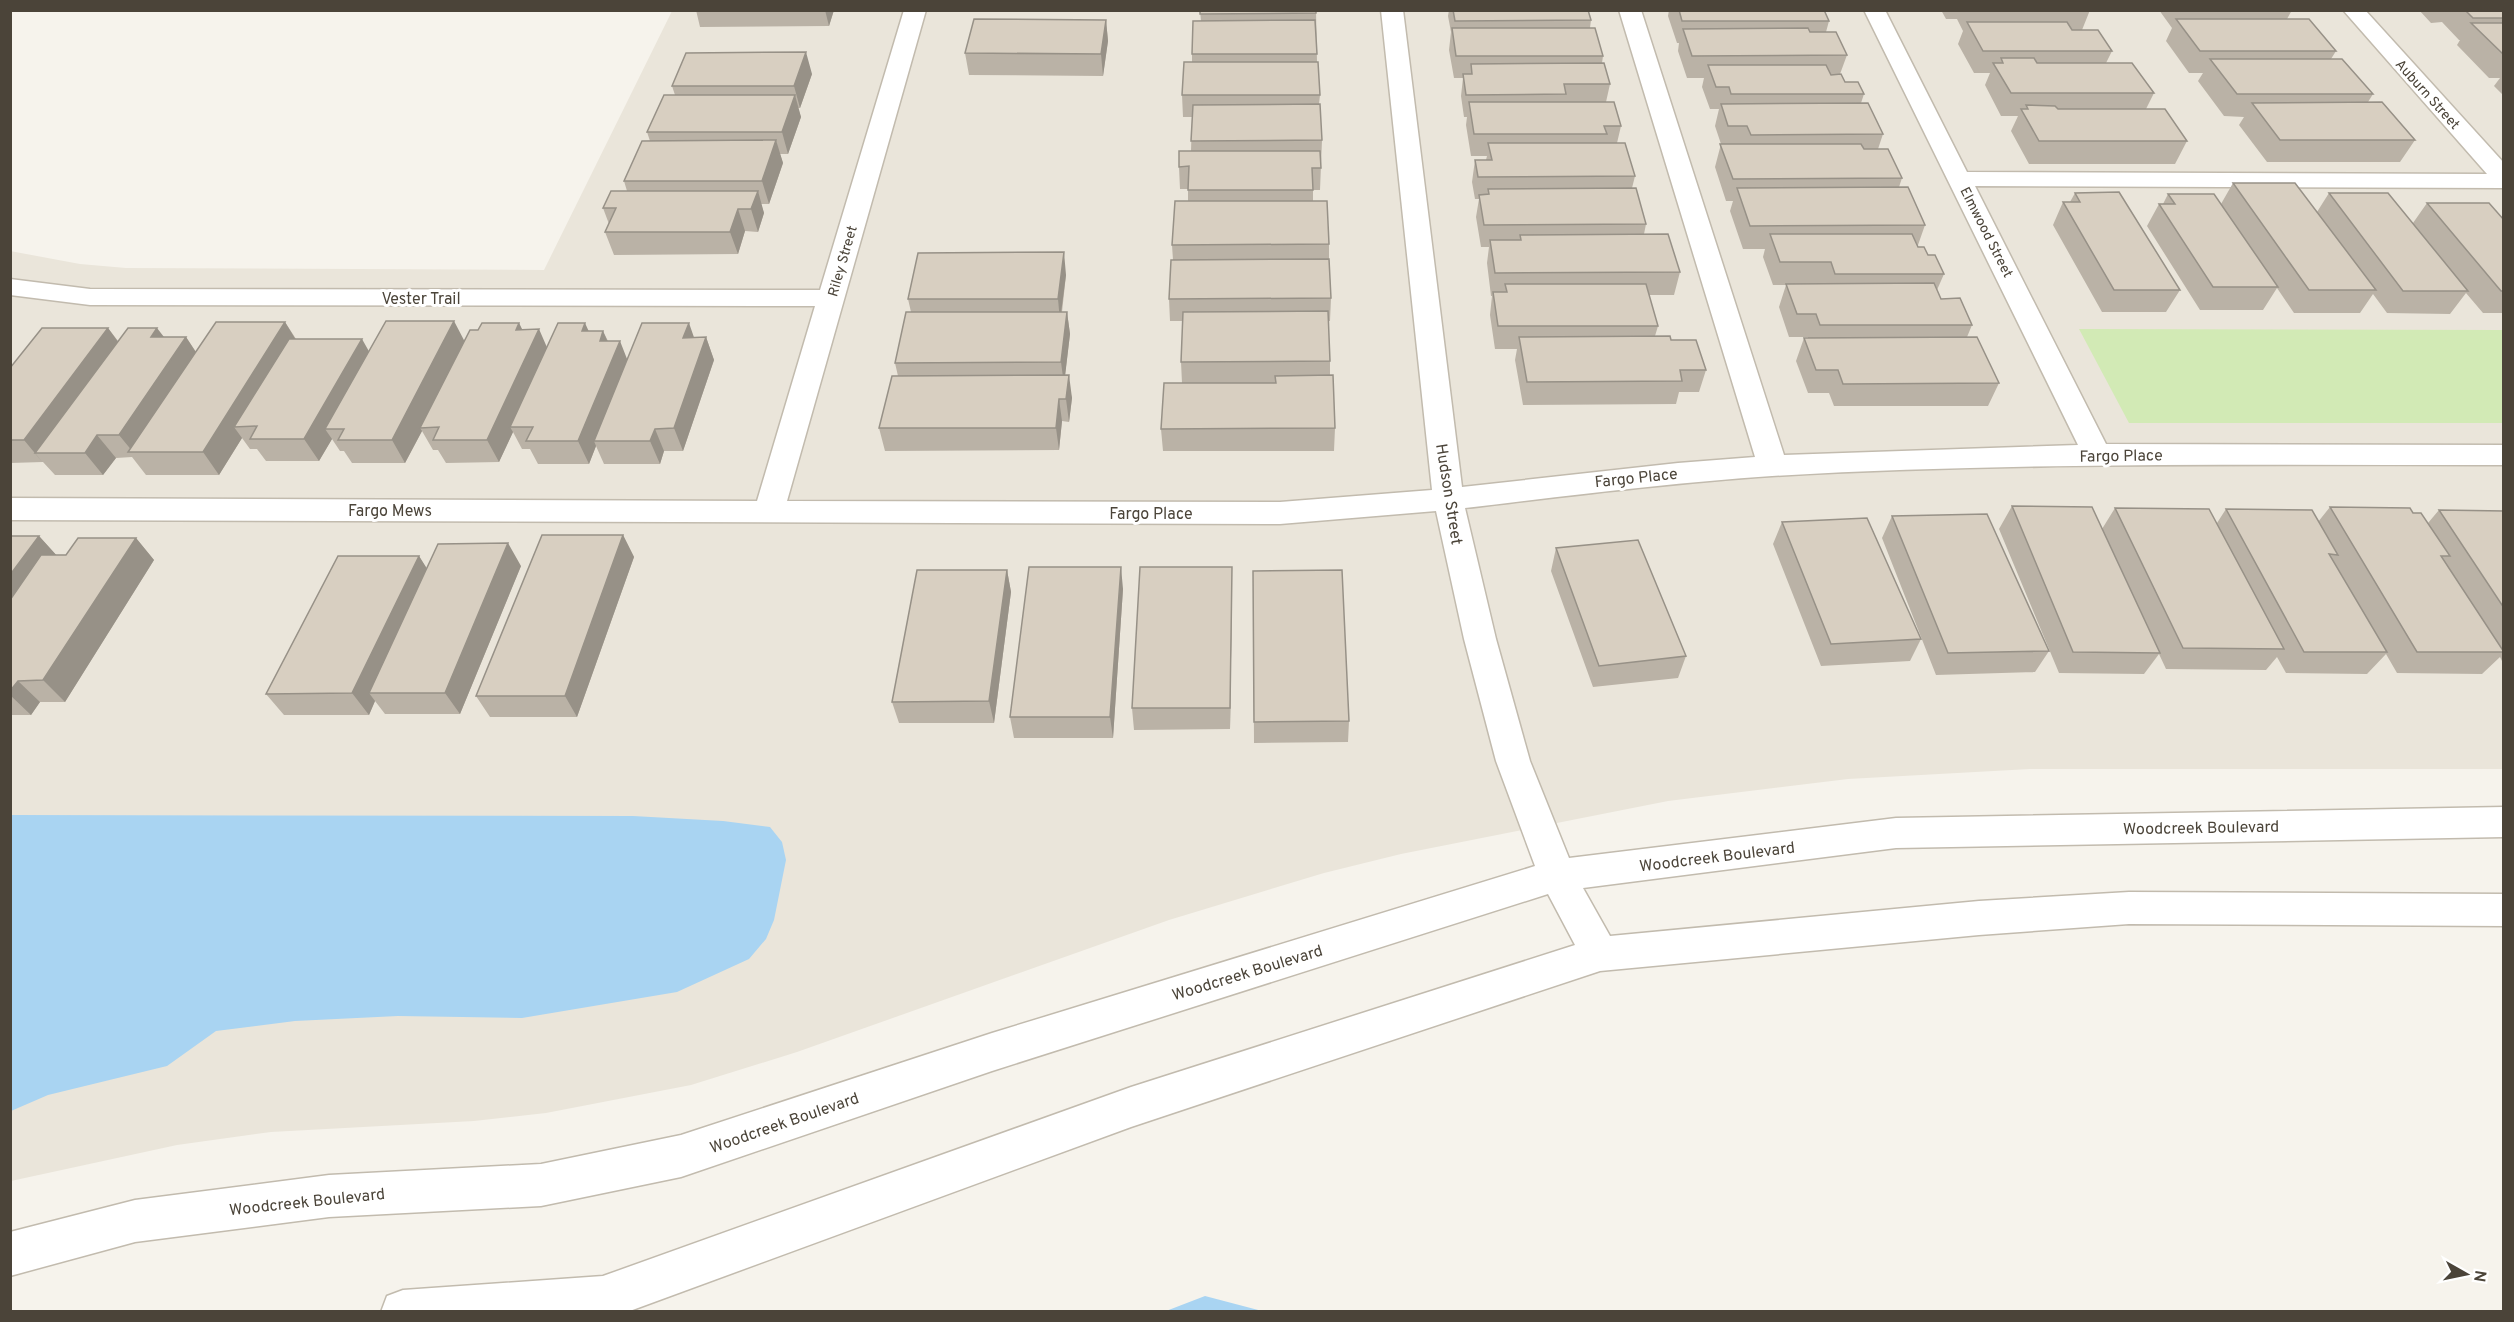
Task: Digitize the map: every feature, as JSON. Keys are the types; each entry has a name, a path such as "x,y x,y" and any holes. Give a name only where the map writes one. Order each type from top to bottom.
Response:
{"street":[{"name":"Riley Street","path":"769,511 915,10"},
{"name":"Hudson Street","path":"1392,10 1448,499 1479,639 1514,761 1557,875 1600,954"},
{"path":"1630,10 1773,466"},
{"name":"Elmwood Street","path":"1874,10 2097,454"},
{"name":"Auburn Street","path":"2353,10 2504,179"},
{"path":"1960,179 2504,179"},
{"name":"Vester Trail","path":"10,287 90,297 832,298"},
{"name":"Fargo Place","path":"769,511 1280,513 1448,499 1602,480 1773,466 2097,454 2504,454"},
{"name":"Fargo Mews","path":"10,509 769,511"},
{"name":"Woodcreek Boulevard","path":"10,1254 135,1221 329,1196 541,1185 681,1156 992,1052 1557,875 1896,833 2504,822"},
{"path":"403,1311 603,1298 1131,1107 1600,954 1979,918 2129,908 2504,910"}],"shaded area":[{"path":"672,11 2503,11 2503,769 2030,769 1848,779 1668,801 1401,854 1324,873 1169,920 797,1052 691,1085 546,1113 474,1121 271,1132 177,1145 11,1181 10,251 80,264 126,268 544,270"}],"green space":[{"path":"2079,329 2503,330 2503,423 2129,423"}],"water":[{"path":"11,815 633,816 723,821 770,827 782,842 786,860 774,920 766,939 749,959 677,992 522,1018 398,1016 295,1021 216,1031 167,1066 48,1095 11,1111"},
{"path":"1205,1296 1262,1311 1166,1311"}],"building":[{"path":"1200,10 1316,10 1316,13 1200,14"},
{"path":"1453,10 1588,10 1591,20 1455,21"},
{"path":"1679,10 1824,10 1829,21 1682,21"},
{"path":"2090,10 2090,11 1973,11"},
{"path":"2288,10 2288,11 2186,11"},
{"path":"2465,10 2504,10 2504,18 2473,18"},
{"path":"974,19 1106,20 1101,54 965,53"},
{"path":"2176,19 2309,19 2336,51 2200,51"},
{"path":"1315,20 1317,54 1192,54 1193,21"},
{"path":"1967,22 2067,22 2072,30 2098,30 2112,51 1983,51"},
{"path":"2471,23 2504,23 2504,55"},
{"path":"1452,28 1595,28 1603,56 1456,56"},
{"path":"1808,28 1810,32 1836,32 1847,55 1692,56 1683,29"},
{"path":"806,52 794,86 672,86 686,53"},
{"path":"2001,58 2034,58 2037,63 2132,63 2154,93 2011,93 1993,63 2003,63"},
{"path":"2210,59 2342,59 2373,94 2237,94"},
{"path":"1184,62 1318,62 1320,95 1182,95"},
{"path":"1604,63 1610,84 1564,84 1566,94 1466,95 1463,74 1472,74 1471,64"},
{"path":"1708,65 1826,65 1831,75 1841,74 1845,82 1858,82 1864,94 1731,94 1729,87 1716,87"},
{"path":"664,95 795,95 782,132 647,132"},
{"path":"1469,102 1614,102 1621,126 1604,126 1607,134 1474,134"},
{"path":"2382,102 2415,140 2280,140 2252,103"},
{"path":"1868,103 1883,134 1751,135 1747,126 1728,126 1721,104"},
{"path":"1320,104 1322,140 1191,141 1193,105"},
{"path":"2026,105 2055,106 2058,109 2165,109 2187,141 2039,141 2021,109 2028,109"},
{"path":"776,140 762,181 624,181 642,141"},
{"path":"1488,143 1625,143 1635,176 1478,177 1475,160 1492,160"},
{"path":"1720,144 1861,144 1864,149 1888,149 1902,178 1733,179"},
{"path":"1179,151 1320,151 1321,168 1312,168 1313,190 1188,190 1189,166 1179,167"},
{"path":"2233,183 2295,183 2376,290 2309,290"},
{"path":"1908,187 1925,225 1750,226 1737,188"},
{"path":"1636,188 1646,224 1484,225 1479,195 1489,194 1488,189"},
{"path":"611,191 758,191 751,209 738,209 730,232 605,232 616,208 603,208"},
{"path":"2119,192 2180,290 2114,290 2063,202 2080,202 2075,193"},
{"path":"2329,193 2388,193 2468,291 2403,291"},
{"path":"2168,194 2214,194 2278,287 2213,287 2159,204 2175,204"},
{"path":"1175,201 1327,201 1329,244 1172,245"},
{"path":"2427,203 2489,203 2504,220 2504,291 2501,291"},
{"path":"1668,234 1680,272 1495,273 1490,240 1521,240 1520,235"},
{"path":"1770,234 1912,234 1918,247 1924,247 1928,255 1935,255 1944,274 1835,274 1831,262 1780,262"},
{"path":"1064,252 1058,299 908,299 918,253"},
{"path":"1329,259 1331,298 1169,299 1171,260"},
{"path":"1934,283 1941,299 1960,298 1972,325 1820,325 1816,314 1797,314 1786,284"},
{"path":"1505,284 1646,284 1658,326 1498,326 1493,292 1507,292"},
{"path":"1328,311 1330,361 1181,362 1183,312"},
{"path":"906,312 1067,312 1061,362 895,363"},
{"path":"386,321 454,321 392,440 338,440 344,429 325,429"},
{"path":"216,322 285,322 203,452 128,452"},
{"path":"482,323 519,323 516,330 539,329 487,440 433,440 439,427 420,428 470,330 478,330"},
{"path":"558,323 585,323 582,331 603,331 600,341 620,341 578,441 526,441 533,427 510,427"},
{"path":"642,323 689,323 683,338 706,337 674,428 655,429 650,441 594,441"},
{"path":"42,328 108,328 24,440 10,440 10,368"},
{"path":"128,328 157,328 151,337 186,337 119,435 97,435 85,453 35,453"},
{"path":"1670,336 1671,340 1696,340 1706,370 1680,370 1682,381 1527,382 1519,337"},
{"path":"1977,337 1999,383 1843,384 1838,370 1816,370 1804,338"},
{"path":"289,339 362,339 304,439 250,439 257,426 234,427"},
{"path":"1069,375 1066,399 1059,399 1056,428 879,428 892,376"},
{"path":"1333,375 1335,428 1161,429 1164,383 1276,383 1275,376"},
{"path":"2012,506 2092,507 2160,653 2073,652"},
{"path":"2330,507 2410,508 2413,513 2421,513 2450,556 2441,556 2504,652 2417,652"},
{"path":"2115,508 2209,509 2284,649 2183,648"},
{"path":"2226,509 2312,510 2338,555 2329,554 2387,652 2304,652"},
{"path":"2439,510 2504,511 2504,608"},
{"path":"1987,514 2049,651 1948,653 1892,516"},
{"path":"1867,518 1921,639 1831,644 1782,522"},
{"path":"542,535 623,535 565,696 476,696"},
{"path":"10,536 39,536 10,575"},
{"path":"78,538 136,538 43,680 18,681 10,691 10,600 41,555 66,555"},
{"path":"1638,540 1686,656 1599,666 1556,548"},
{"path":"508,543 445,693 369,693 438,544"},
{"path":"338,556 419,556 352,693 266,694"},
{"path":"1029,567 1121,567 1110,717 1010,717"},
{"path":"1140,567 1232,567 1230,708 1132,708"},
{"path":"917,570 1007,570 989,701 892,702"},
{"path":"1342,570 1349,721 1254,722 1253,571"}]}
